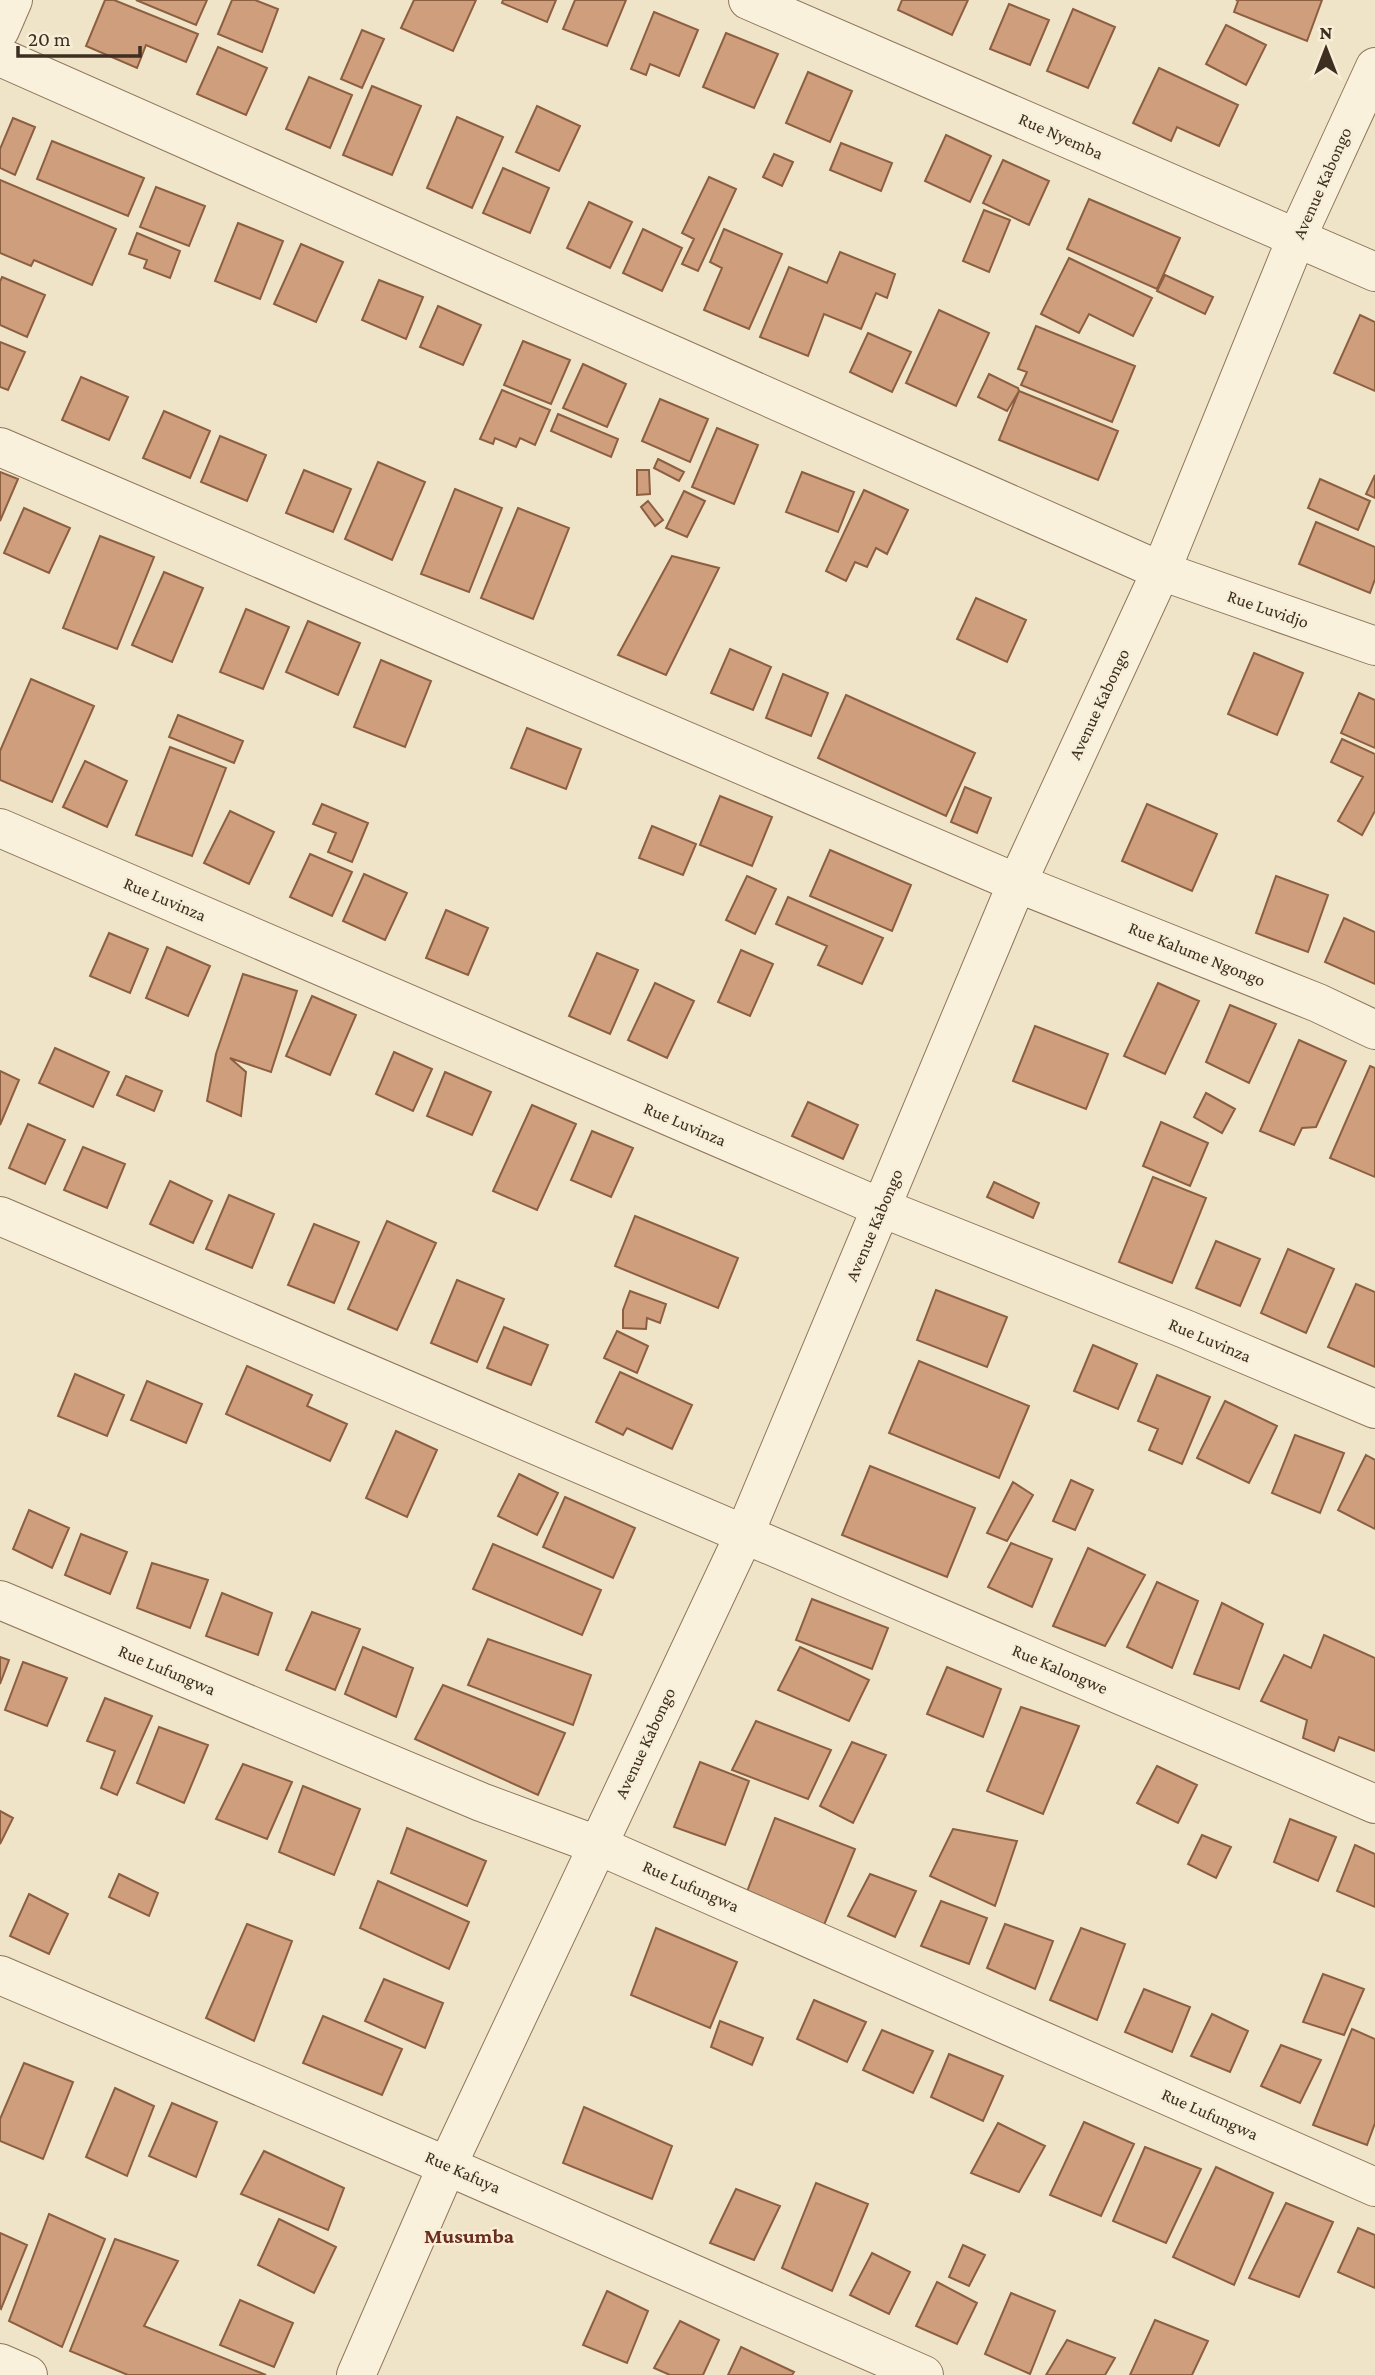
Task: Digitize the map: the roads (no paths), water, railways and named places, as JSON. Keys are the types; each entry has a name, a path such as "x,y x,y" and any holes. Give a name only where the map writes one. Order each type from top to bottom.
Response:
{"street":[{"path":"0,30 13,0"},
{"name":"Rue Nyemba","path":"748,0 1375,272"},
{"name":"Rue Luvidjo","path":"0,57 1161,571 1375,646"},
{"name":"Avenue Kabongo","path":"356,2375 447,2166 744,1535 1017,883 1161,571 1296,239 1375,67"},
{"name":"Rue Kalume Ngongo","path":"0,447 1017,883 1318,1003 1375,1030"},
{"name":"Rue Luvinza","path":"0,828 881,1208 1185,1329 1375,1409"},
{"name":"Rue Kalongwe","path":"0,1216 1375,1804"},
{"name":"Rue Lufungwa","path":"0,1600 481,1802 597,1845 1375,2187"},
{"name":"Rue Kafuya","path":"0,1975 447,2166 923,2375"},
{"path":"0,2363 28,2375"}],"district":[{"name":"Musumba","path":"469,2236"}]}
